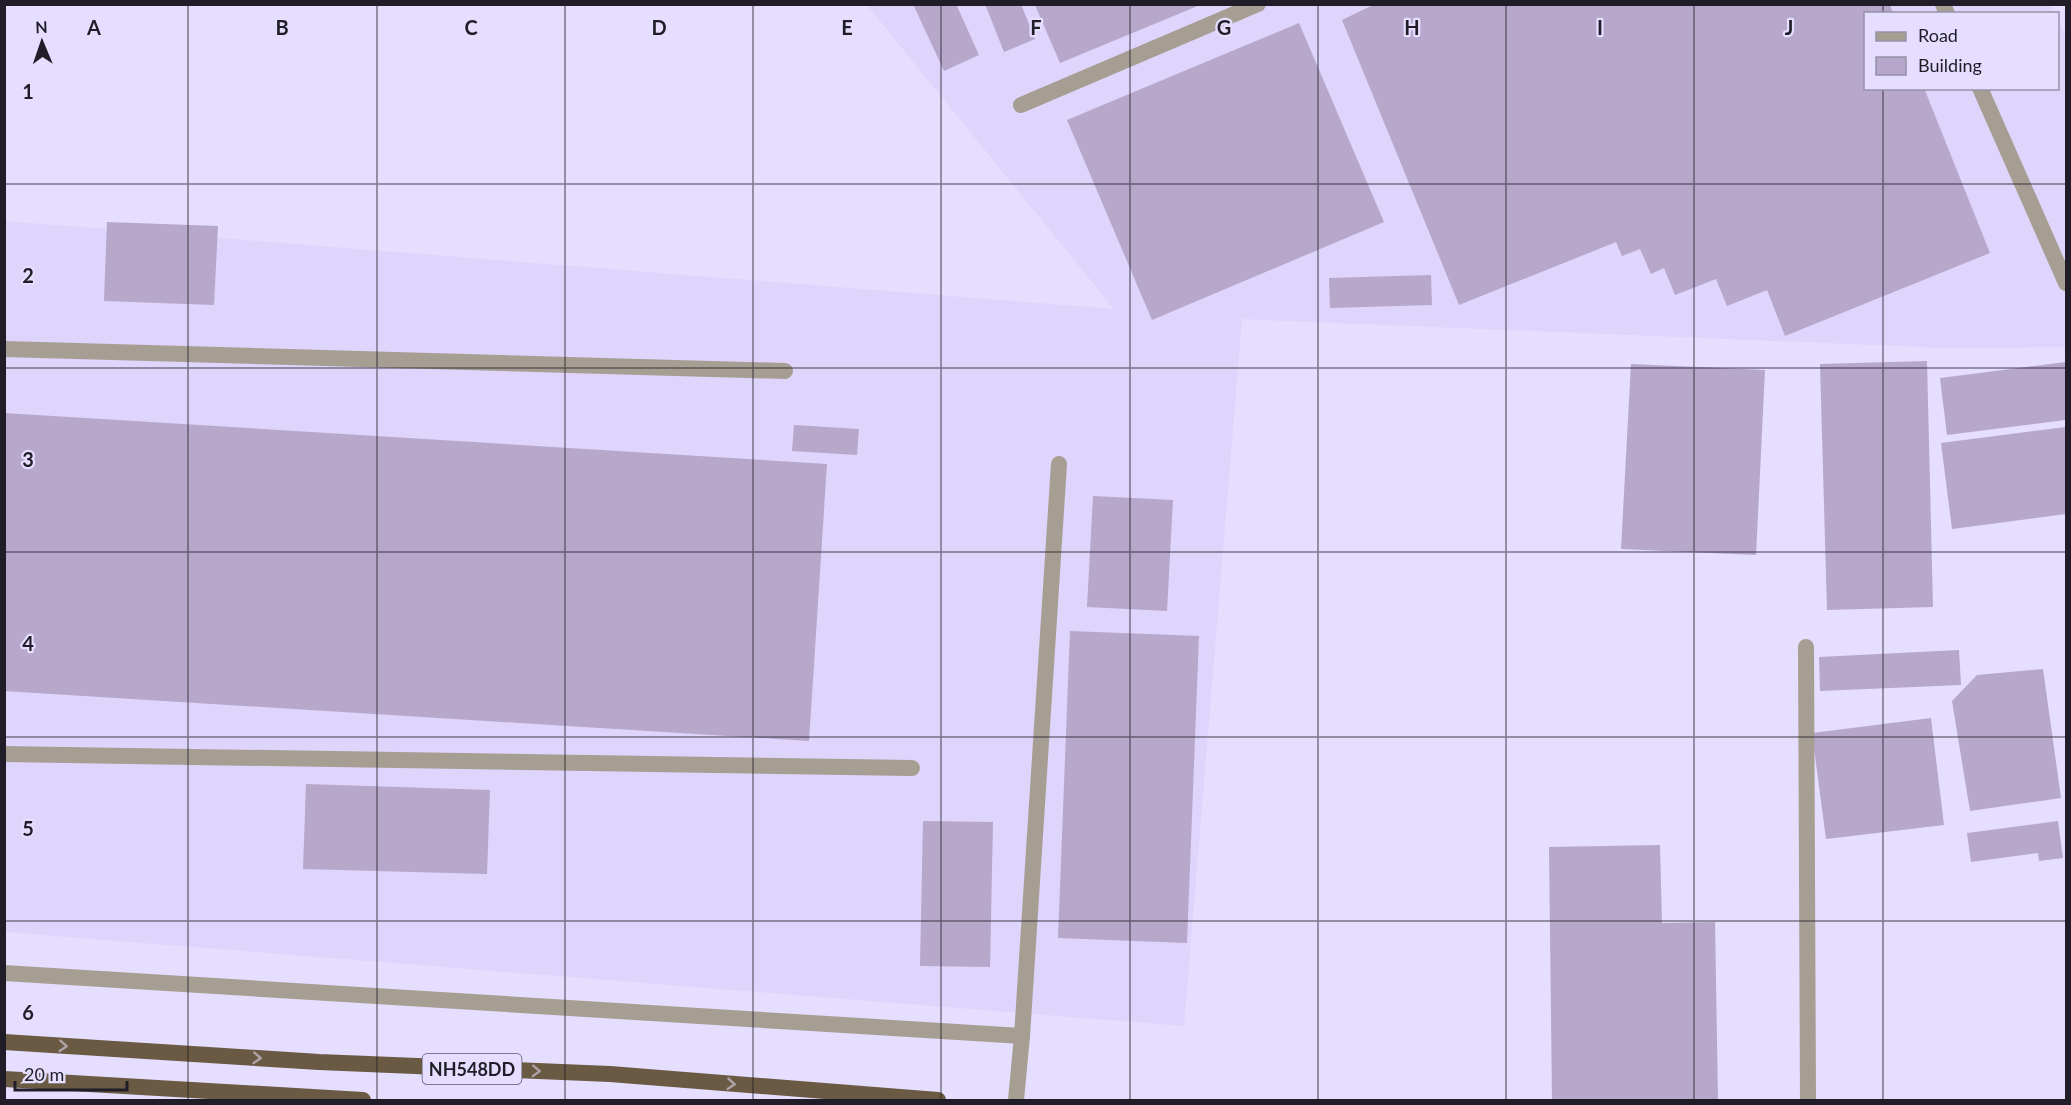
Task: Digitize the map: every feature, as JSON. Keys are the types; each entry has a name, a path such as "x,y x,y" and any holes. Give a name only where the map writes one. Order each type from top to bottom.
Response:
{"highway":[{"name":"NH548DD","path":"4,1042 319,1062 610,1074 938,1101"},
{"path":"4,1079 363,1101"}],"street":[{"path":"1021,105 1258,4"},
{"path":"1981,90 2067,283"},
{"path":"4,350 785,371"},
{"path":"1016,1101 1059,464"},
{"path":"1806,647 1808,1101"},
{"path":"4,754 912,768"},
{"path":"4,973 1022,1036"}],"shaded area":[{"path":"2050,4 2054,12 1864,12 1864,90 2059,90 2059,22 2066,38 2066,347 1947,348 1242,319 1184,1026 5,932 4,221 1114,309 867,5"}],"building":[{"path":"913,4 956,4 979,55 944,71"},
{"path":"985,4 1021,4 1035,39 1004,52"},
{"path":"1375,4 1890,4 1892,12 1864,12 1864,90 1925,90 1990,253 1785,336 1767,290 1727,306 1716,279 1675,295 1664,268 1651,274 1640,249 1622,256 1616,242 1459,305 1342,20"},
{"path":"1035,5 1200,5 1060,63"},
{"path":"1299,23 1384,222 1152,320 1067,120"},
{"path":"107,222 218,226 214,305 104,301"},
{"path":"1431,275 1432,305 1330,308 1329,278"},
{"path":"1927,361 1933,607 1827,610 1820,364"},
{"path":"2066,362 2066,420 1947,435 1940,378"},
{"path":"1631,364 1765,370 1756,555 1621,549"},
{"path":"4,413 827,464 809,741 4,691"},
{"path":"794,425 859,429 857,455 792,451"},
{"path":"2066,427 2066,514 1952,529 1941,443"},
{"path":"1093,496 1173,500 1167,611 1087,607"},
{"path":"1070,631 1199,636 1187,943 1058,938"},
{"path":"1959,650 1961,685 1820,691 1819,657"},
{"path":"2043,669 2061,798 1970,811 1952,701 1977,675"},
{"path":"1931,718 1944,825 1826,839 1812,733"},
{"path":"306,784 490,790 487,874 303,869"},
{"path":"923,821 993,822 990,967 920,966"},
{"path":"2058,821 2063,858 2039,861 2038,853 1971,862 1967,833"},
{"path":"1660,845 1662,923 1715,922 1718,1100 1552,1100 1549,847"}]}
